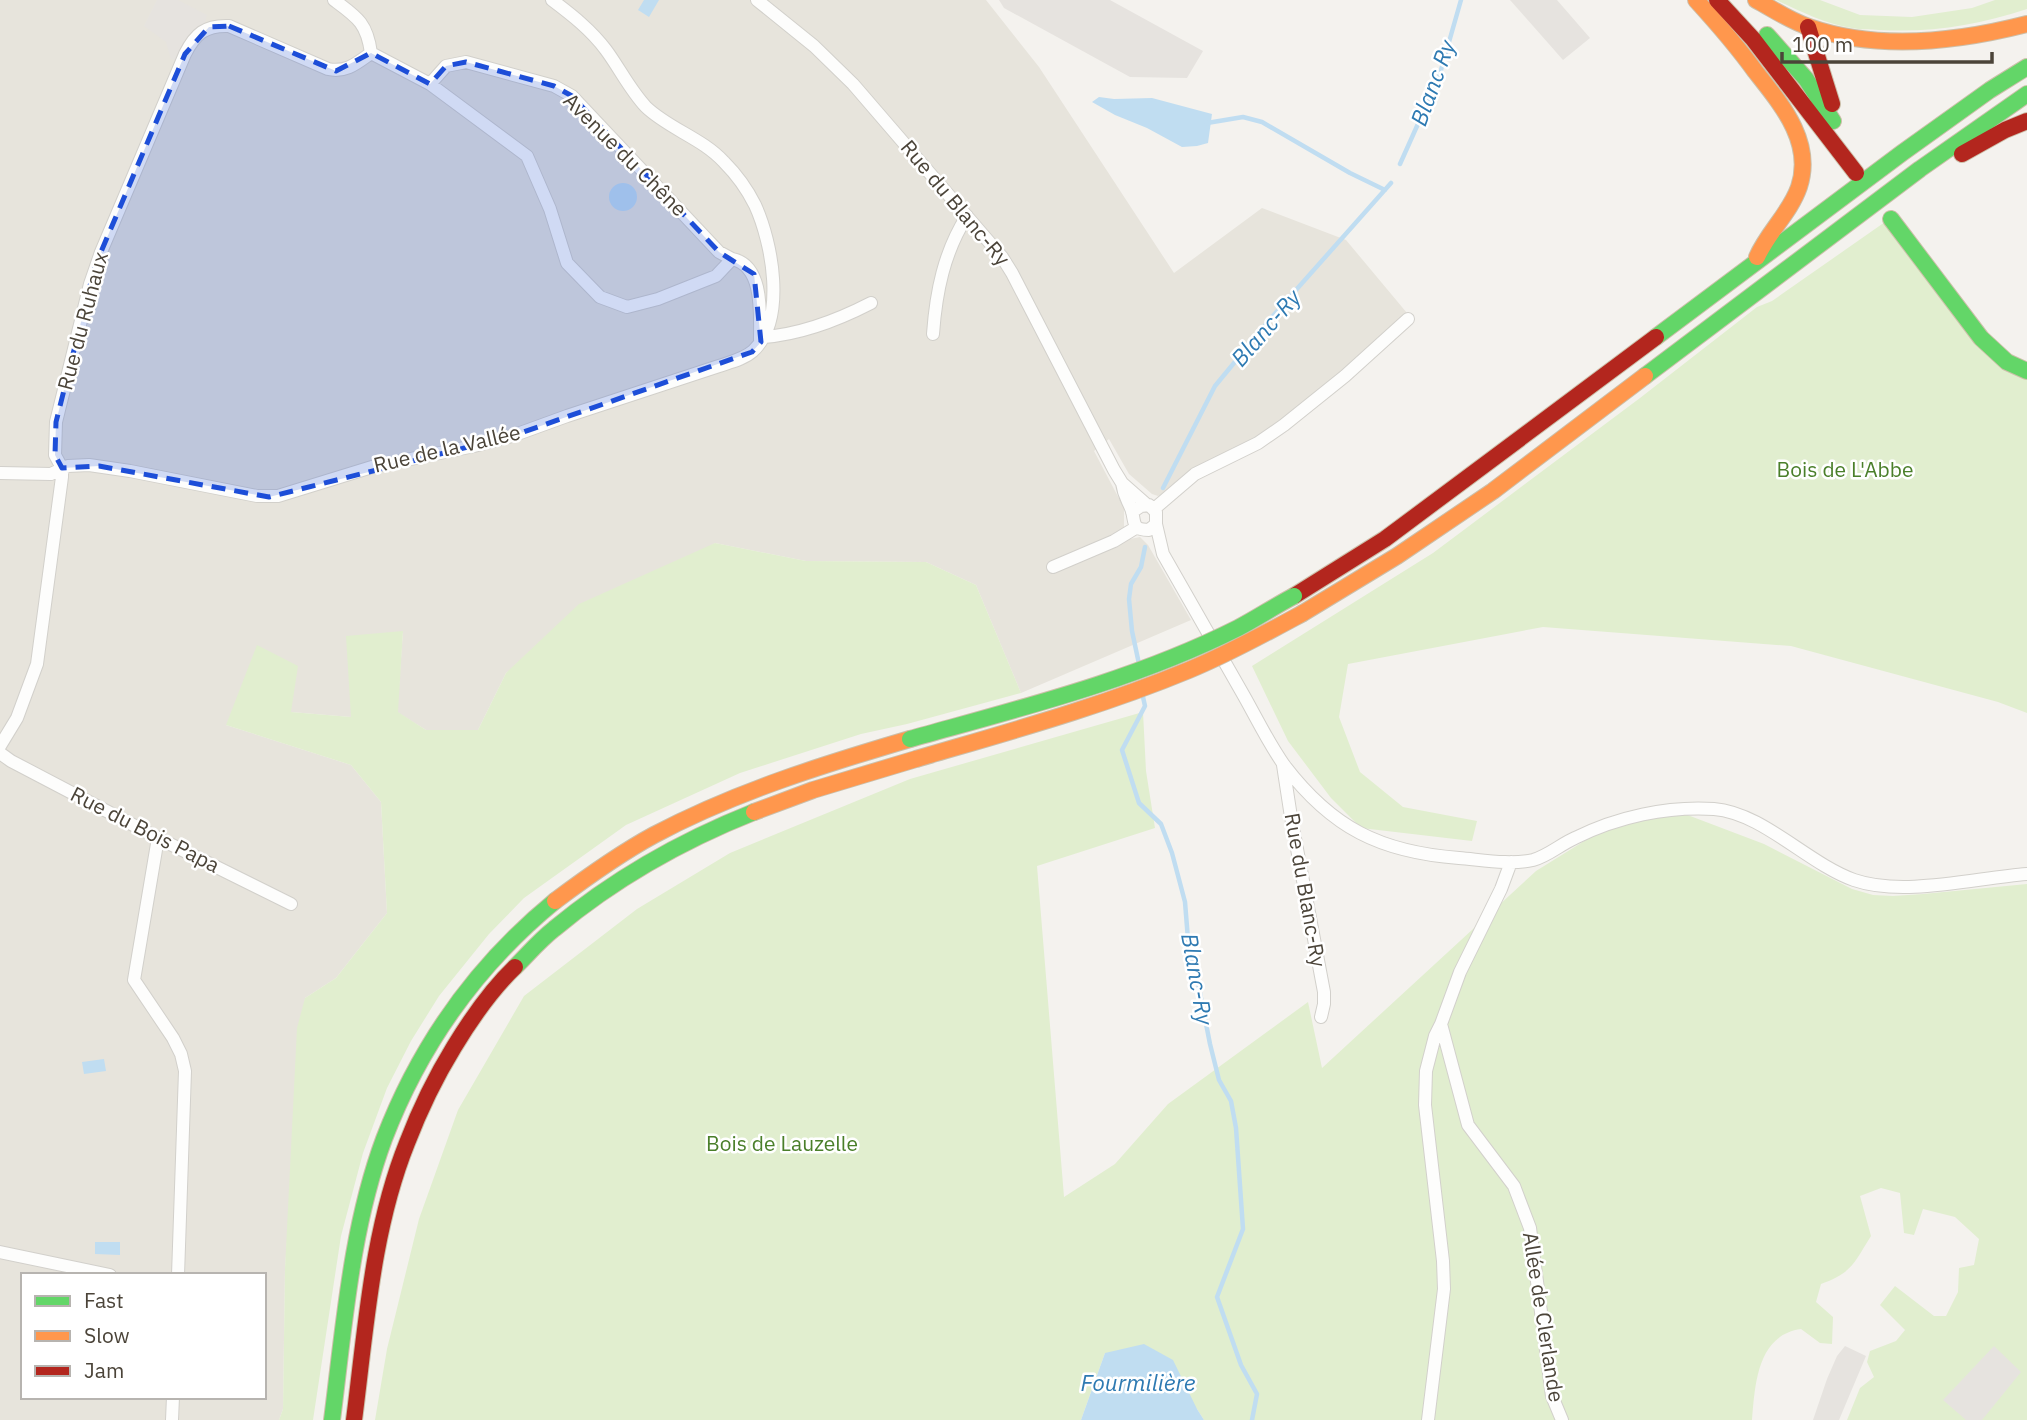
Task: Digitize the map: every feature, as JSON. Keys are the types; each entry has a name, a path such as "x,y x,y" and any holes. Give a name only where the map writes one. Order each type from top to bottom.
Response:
{"highway":[{"path":"1696,0 1720,26 1784,108 1795,131 1802,159 1801,179 1795,196 1782,218 1761,244 1755,264"},
{"path":"1717,0 1753,39 1861,170 1806,79 1734,0"},
{"path":"1756,0 1808,27 1859,38 1900,41 1978,35 2027,24"},
{"path":"1808,27 1839,130"},
{"path":"332,1420 362,1219 384,1140 411,1078 438,1029 488,962 568,889 645,839 707,808 838,761 1120,677 1240,627 1385,539 1902,153 2027,67"},
{"path":"354,1420 370,1299 384,1221 406,1145 430,1088 458,1035 504,977 534,945 583,905 609,885 656,857 778,802 1125,695 1248,643 1303,613 1397,556 1493,491 1920,170 2027,94"},
{"path":"1920,170 1958,157 2027,121"},
{"path":"2027,356 2000,337 1974,312 1895,216 1981,338 2007,362 2027,371"}],"street":[{"path":"334,0 365,26 371,53 430,84 527,156 550,209 567,263 600,297 627,307 658,299 716,276 732,259"},
{"path":"552,0 597,38 649,110 715,153 744,186 754,202 768,246 773,295 771,317 762,339"},
{"name":"Rue du Blanc-Ry","path":"757,0 814,46 853,84 995,248 1012,273 1122,483 1151,507 1157,517 1163,554 1283,763 1317,803 1361,834 1410,853 1511,862 1533,860 1574,838 1612,823 1692,808 1721,810 1741,816 1825,867 1854,880 1882,888 2027,874"},
{"name":"Rue du Ruhaux","path":"62,468 55,455 56,422 95,266 192,40 203,30 214,26 229,26 336,71 349,68 371,53"},
{"name":"Avenue du Chêne","path":"430,84 446,66 466,62 554,86 572,96 719,252 740,260 750,268 754,274 760,308 762,339"},
{"path":"933,334 935,302 942,271 967,216"},
{"path":"762,339 829,323 872,303"},
{"path":"1132,512 1136,508 1151,507 1195,474 1258,443 1284,425 1331,389 1408,319"},
{"name":"Rue de la Vallée","path":"0,473 46,475 62,468 99,466 257,496 286,495 372,467 512,436 743,358 752,352 762,339"},
{"path":"0,746 17,718 37,664 58,520 62,468"},
{"name":"Rue du Blanc-Ry","path":"1122,483 1132,520 1163,554"},
{"path":"1053,567 1140,528 1149,530 1156,523"},
{"name":"Rue du Bois Papa","path":"0,753 158,838 291,904"},
{"name":"Rue du Blanc-Ry","path":"1283,763 1324,992 1321,1017"},
{"path":"158,838 134,980 173,1038 185,1071 178,1273"},
{"path":"1428,1420 1444,1289 1425,1085 1433,1043 1460,972 1501,889 1511,862"},
{"name":"Allée de Clerlande","path":"1441,1024 1468,1125 1514,1186 1530,1228 1552,1396 1562,1420"},
{"path":"0,1252 100,1273"},
{"path":"172,1420 173,1399"}],"highlighted area":[{"path":"229,26 336,71 371,53 430,84 446,66 466,62 554,86 572,96 719,252 754,274 761,342 752,352 512,436 269,497 99,466 62,468 55,455 56,422 95,266 185,54 209,27"}],"shaded area":[{"path":"0,0 986,0 1039,67 1174,273 1262,208 1346,240 1412,319 1253,442 1158,496 1129,474 1109,439 1094,451 1124,508 1124,528 1130,539 1140,537 1148,545 1191,620 1021,693 976,585 926,562 806,561 715,543 506,673 478,730 426,730 397,712 403,632 351,717 291,712 226,725 351,765 381,802 387,913 336,978 305,998 285,1268 283,1409 279,1420 0,1420"},
{"path":"157,0 178,0 207,15 203,30 182,62 171,59 166,42 144,26"},
{"path":"999,0 1110,0 1203,51 1187,78 1130,77 1004,8"},
{"path":"1510,0 1557,0 1590,38 1563,60"},
{"path":"1845,1346 1866,1356 1839,1420 1813,1420 1827,1379 1837,1356"},
{"path":"1994,1346 2021,1372 1982,1420 1966,1420 1943,1400"}],"green space":[{"path":"1776,0 1820,0 1860,15 1912,17 1972,8 1995,0 2027,0 2027,9 1954,27 1879,30 1855,29 1833,23"},
{"name":"Bois de L'Abbe","path":"1885,222 2027,376 2027,713 1998,702 1791,646 1543,627 1348,664 1339,717 1360,772 1403,807 1477,821 1472,841 1361,828 1331,798 1288,741 1252,666 1433,553 1757,307 1772,301"},
{"path":"715,543 806,561 926,562 976,585 1021,693 861,734 740,773 626,825 524,898 489,934 439,996 411,1041 387,1088 363,1153 341,1236 313,1420 279,1420 283,1409 285,1268 297,1028 305,998 336,978 387,913 381,802 351,765 226,725 257,645 298,666 291,712 351,717 346,636 403,631 398,712 426,730 478,730 506,673 579,604"},
{"name":"Bois de Lauzelle","path":"1143,712 1146,771 1155,828 1037,866 1064,1197 1115,1164 1168,1104 1308,1002 1322,1068 1536,871 1602,830 1677,811 1764,844 1852,889 1873,895 1923,894 2027,884 2027,1420 1847,1420 1860,1388 1874,1377 1867,1362 1870,1351 1896,1341 1905,1330 1880,1305 1895,1286 1934,1316 1946,1316 1958,1292 1959,1268 1974,1265 1979,1239 1955,1217 1923,1209 1914,1235 1904,1233 1900,1193 1881,1188 1860,1196 1871,1236 1846,1271 1821,1284 1816,1302 1833,1317 1832,1344 1820,1343 1801,1329 1786,1333 1775,1341 1767,1351 1757,1377 1752,1420 1204,1420 1197,1409 1105,1353 1081,1420 375,1420 387,1349 419,1219 458,1110 524,996 637,909 730,853 910,779"}],"water":[{"path":"644,0 659,0 649,17 638,10"},
{"path":"1099,97 1152,98 1212,114 1208,143 1182,147 1092,102"},
{"path":"623,183 633,187 637,197 633,207 623,211 613,207 609,197 613,187"},
{"path":"104,1059 106,1071 84,1074 82,1062"},
{"path":"95,1242 120,1242 120,1255 95,1254"},
{"name":"Fourmilière","path":"1144,1344 1173,1360 1204,1420 1081,1420 1105,1353"}],"waterway":[{"name":"Blanc Ry","path":"1400,164 1439,77 1461,0"},
{"path":"1207,123 1243,117 1262,122 1385,190"},
{"name":"Blanc-Ry","path":"1163,488 1215,386 1272,317 1391,183"},
{"name":"Blanc-Ry","path":"1139,664 1129,599 1131,584 1141,567 1145,547"},
{"name":"Blanc-Ry","path":"1143,697 1145,706 1122,750 1139,803 1161,824 1172,853 1185,902 1189,952 1210,1044 1219,1080 1231,1101 1236,1128 1243,1229 1217,1297 1241,1365 1257,1394 1252,1420"}],"traffic: fast":[{"path":"1767,35 1806,79 1833,121"},
{"path":"1656,337 1902,153 2027,67"},
{"path":"1645,376 1920,169 2027,94"},
{"path":"1891,219 1981,338 2007,362 2027,371"},
{"path":"910,739 1077,691 1159,663 1238,628 1294,596"},
{"path":"515,967 554,929 624,878 700,835 754,812"},
{"path":"332,1420 356,1242 373,1173 399,1104 415,1071 454,1008 501,952 555,901"}],"traffic: slow":[{"path":"1696,0 1775,97 1799,139 1802,155 1799,187 1757,257"},
{"path":"1756,0 1802,24 1862,39 1945,39 2027,24"},
{"path":"1303,613 1397,556 1493,491 1645,376"},
{"path":"916,759 1122,696 1218,657 1303,613"},
{"path":"555,901 628,850 685,820 779,781 910,739"},
{"path":"754,812 813,790 916,759"}],"traffic: jam":[{"path":"1717,0 1753,39 1856,173"},
{"path":"1808,27 1832,104"},
{"path":"1962,154 2027,121"},
{"path":"1294,596 1385,539 1656,337"},
{"path":"354,1420 372,1280 395,1176 417,1118 447,1059 482,1005 515,967"}]}
